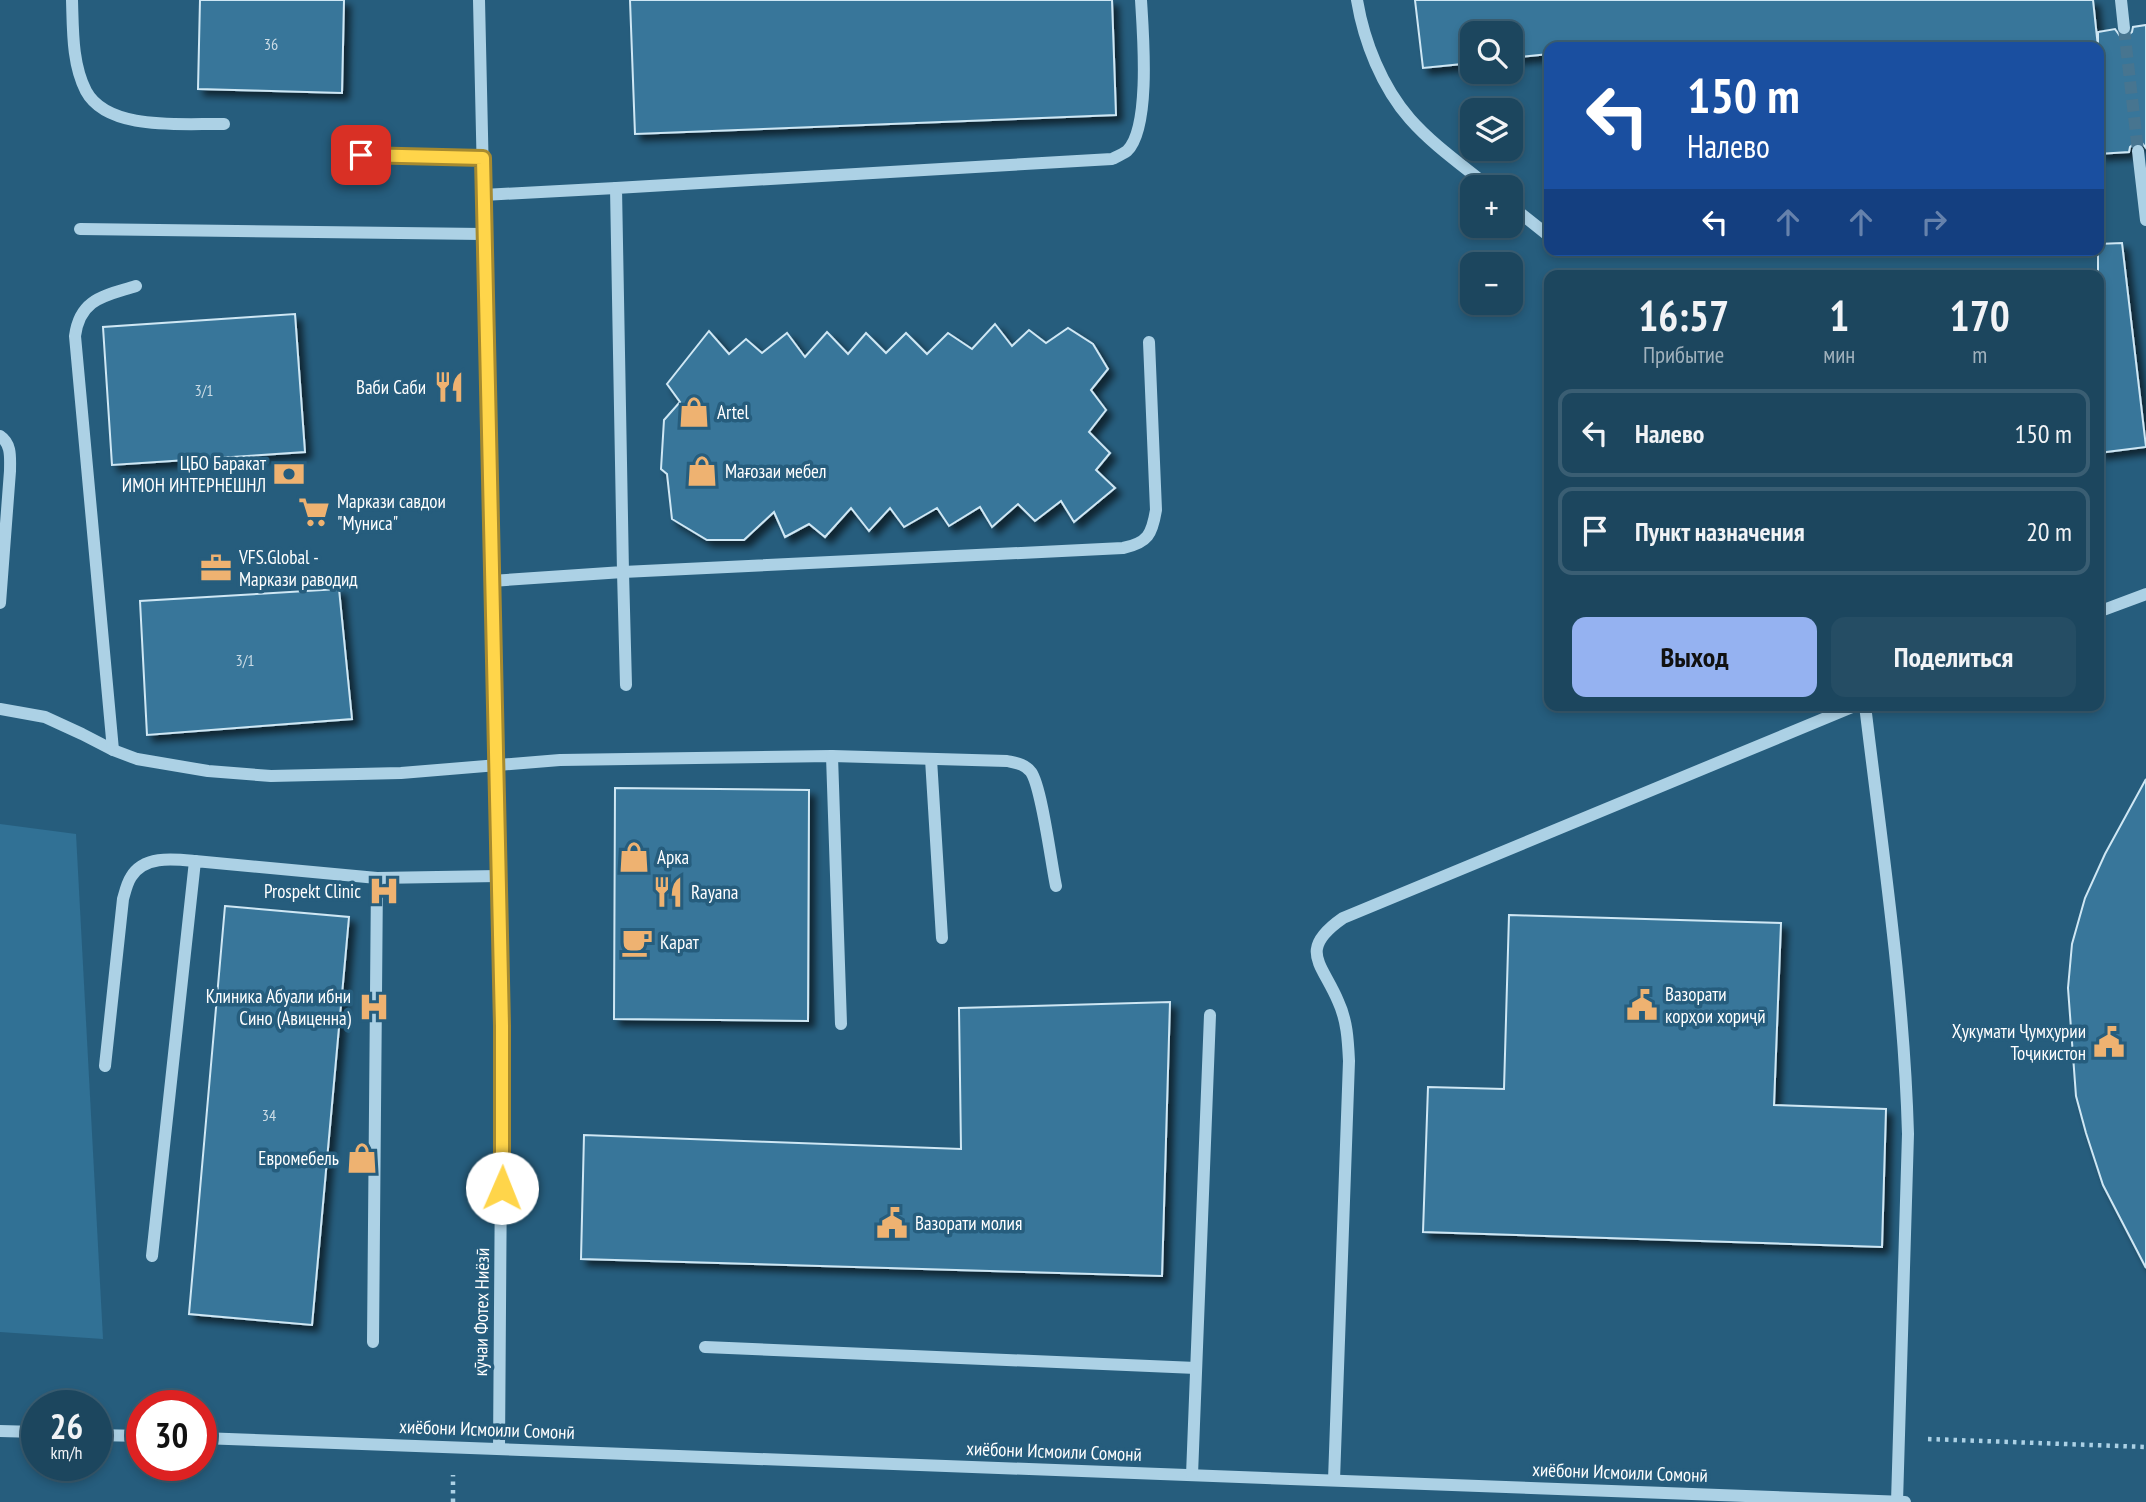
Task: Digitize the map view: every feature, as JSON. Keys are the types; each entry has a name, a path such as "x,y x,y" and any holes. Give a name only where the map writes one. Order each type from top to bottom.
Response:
{"street":[{"path":"72,0 76,64 86,91 95,103 108,112 136,121 224,124"},
{"name":"кӯчаи Фотех Ниёзӣ","path":"478,0 503,1139 499,1449"},
{"path":"483,195 1112,159 1127,151 1136,134 1142,111 1144,48 1141,0"},
{"path":"1357,0 1371,50 1387,86 1409,118 1433,142 1474,175"},
{"path":"2121,0 2124,28"},
{"path":"2138,151 2146,220"},
{"path":"361,155 483,158"},
{"path":"616,188 626,685"},
{"path":"1523,215 1544,232"},
{"path":"80,229 483,234"},
{"path":"113,750 75,336 76,322 84,309 102,297 136,286"},
{"path":"491,581 623,572 1123,548 1137,545 1145,540 1153,527 1156,510 1149,342"},
{"path":"0,436 10,450 10,471 0,603"},
{"path":"2104,610 2146,594"},
{"path":"0,709 45,717 136,759 171,766 271,776 401,772 594,759 832,756 1006,761 1021,764 1031,773 1037,788 1056,886"},
{"path":"1334,1480 1349,1061 1344,1016 1319,963 1316,950 1319,938 1343,918 1843,711"},
{"path":"1866,711 1907,1083 1896,1502"},
{"path":"832,756 841,1024"},
{"path":"931,759 942,938"},
{"path":"105,1066 123,899 131,877 139,867 167,859 377,878 498,876"},
{"path":"152,1256 195,861"},
{"path":"373,1342 377,878"},
{"path":"1192,1475 1210,1015"},
{"path":"705,1347 1196,1368"},
{"path":"0,1431 21,1432"},
{"name":"хиёбони Исмоили Сомонӣ","path":"217,1439 1905,1502"}],"path":[{"path":"1899,1438 2146,1447"}],"shaded area":[{"path":"0,824 76,834 103,1339 0,1332"}],"building":[{"path":"200,0 344,0 342,93 198,89"},
{"path":"630,0 1112,0 1116,115 635,134"},
{"path":"1415,0 2093,0 2097,42 1544,42 1544,55 1523,57 1523,21 1460,21 1460,64 1423,68"},
{"path":"2146,25 2146,148 2142,143 2136,142 2129,152 2104,154 2104,42 2098,42 2098,32 2115,29 2120,36 2126,37 2133,27"},
{"path":"2122,243 2146,447 2104,452 2104,270 2098,270 2098,256 2104,256 2104,244"},
{"path":"295,314 305,452 112,465 103,327"},
{"path":"995,324 1012,346 1029,330 1046,343 1068,328 1093,344 1108,369 1091,390 1106,410 1089,432 1110,453 1096,470 1115,488 1074,522 1061,501 1035,521 1018,504 992,527 980,507 949,526 937,508 904,527 890,508 869,531 851,508 825,537 809,524 785,537 774,512 744,540 707,540 672,519 667,474 661,469 664,420 680,402 667,384 709,331 729,354 746,339 762,353 787,333 805,357 827,332 848,354 866,333 886,353 906,333 927,354 948,333 972,349"},
{"path":"339,589 352,719 147,735 140,601"},
{"name":"Ҳукумати Ҷумҳурии Тоҷикистон","path":"2146,779 2146,1268 2103,1185 2086,1133 2076,1096 2068,988 2072,944 2085,898 2105,854"},
{"path":"615,788 809,790 808,1021 614,1019"},
{"path":"225,906 349,917 312,1325 189,1314"},
{"name":"Вазорати корҳои хориҷӣ","path":"1509,915 1781,923 1774,1105 1886,1109 1882,1247 1423,1232 1428,1087 1504,1089"},
{"path":"1170,1002 1162,1276 581,1259 584,1135 961,1149 959,1008"}],"tunnel":[{"path":"2124,28 2138,151"}],"place":[{"name":"Ваби Саби","path":"449,387"},
{"name":"Artel","path":"694,412"},
{"name":"Мағозаи мебел","path":"702,471"},
{"name":"ЦБО Баракат ИМОН ИНТЕРНЕШНЛ","path":"289,474"},
{"name":"Маркази савдои \"Муниса\"","path":"314,512"},
{"name":"VFS.Global - Маркази раводид","path":"216,568"},
{"name":"Арка","path":"634,857"},
{"name":"Prospekt Clinic","path":"384,891"},
{"name":"Rayana","path":"668,892"},
{"name":"Карат","path":"637,942"},
{"name":"Вазорати корҳои хориҷӣ","path":"1642,1005"},
{"name":"Клиника Абуали ибни Сино (Авиценна)","path":"374,1007"},
{"name":"Ҳукумати Ҷумҳурии Тоҷикистон","path":"2109,1042"},
{"name":"Евромебель","path":"362,1158"},
{"name":"Вазорати молия","path":"892,1223"}],"route":[{"path":"361,155 483,158 502,1026 502,1188"}]}
